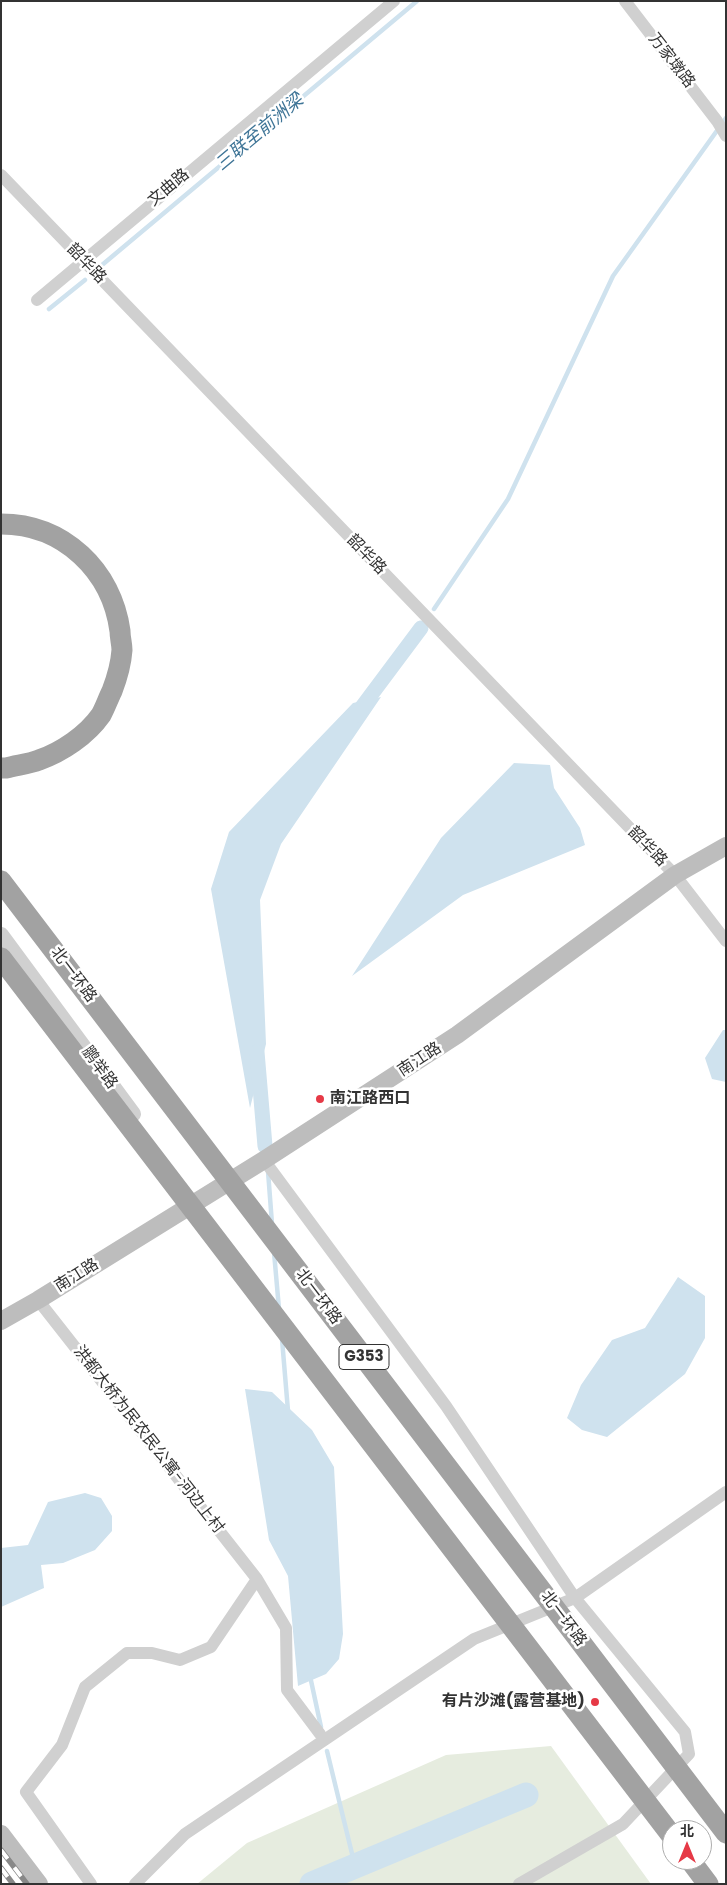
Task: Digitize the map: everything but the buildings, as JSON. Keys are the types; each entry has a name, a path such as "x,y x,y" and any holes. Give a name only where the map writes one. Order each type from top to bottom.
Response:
{"highway":[{"path":"1,524 17,524 52,536 83,555 104,582 117,614 122,650 118,676 108,700 101,715 86,731 63,748 40,760 1,768"},
{"name":"北一环路","path":"1,881 726,1833"},
{"name":"G353","path":"1,958 662,1823"},
{"path":"698,1870 708,1884"}],"main road":[{"name":"南江路","path":"1,1321 264,1160 458,1035 675,875 726,846"},
{"path":"1,1834 39,1884"}],"street":[{"name":"文曲路","path":"37,300 82,260 394,1"},
{"name":"万家墩路","path":"625,1 722,130"},
{"name":"韶华路","path":"1,175 675,875 726,941"},
{"name":"鹏举路","path":"1,935 198,1201"},
{"path":"264,1160 446,1406 575,1598 685,1732 690,1754 623,1824 519,1884"},
{"name":"洪都大桥为民农民公寓-河边上村","path":"38,1300 257,1579 286,1628 287,1690 320,1734"},
{"path":"135,1884 185,1834 474,1639 575,1598 726,1492"},
{"path":"90,1884 26,1792 62,1745 85,1686 127,1653 152,1653 180,1660 211,1647 257,1579"}],"shaded area":[{"path":"551,1746 651,1884 197,1884 247,1843 446,1755"}],"water":[{"path":"381,697 281,844 260,900 266,1044 250,1108 211,889 229,832 353,703"},
{"path":"514,763 550,765 554,788 580,828 585,845 463,895 352,976 441,838"},
{"path":"723,1030 726,1030 726,1082 712,1079 705,1058"},
{"path":"678,1277 705,1296 705,1338 685,1374 607,1437 582,1430 567,1418 581,1385 612,1340 645,1328"},
{"path":"245,1389 272,1392 312,1430 334,1467 343,1634 339,1659 326,1674 298,1686 288,1576 269,1540"},
{"path":"85,1493 101,1498 112,1516 112,1531 95,1550 63,1563 41,1565 44,1588 1,1607 1,1548 28,1545 48,1502"}],"waterway":[{"name":"三联至前洲梁","path":"102,265 417,1"},
{"path":"434,609 508,499 613,276 726,118"},
{"name":"三联至前洲梁","path":"49,309 85,280"},
{"path":"356,715 421,628"},
{"path":"257,1052 265,1146"},
{"path":"268,1171 272,1224"},
{"path":"274,1252 279,1309"},
{"path":"282,1339 288,1411"},
{"path":"310,1676 321,1727"},
{"path":"327,1751 355,1866"},
{"path":"312,1884 526,1795"}],"railway":[{"path":"1,1850 27,1884"},
{"path":"1,1868 13,1884"}],"place":[{"name":"南江路西口","path":"320,1099"},
{"name":"有片沙滩(露营基地)","path":"595,1702"}]}
